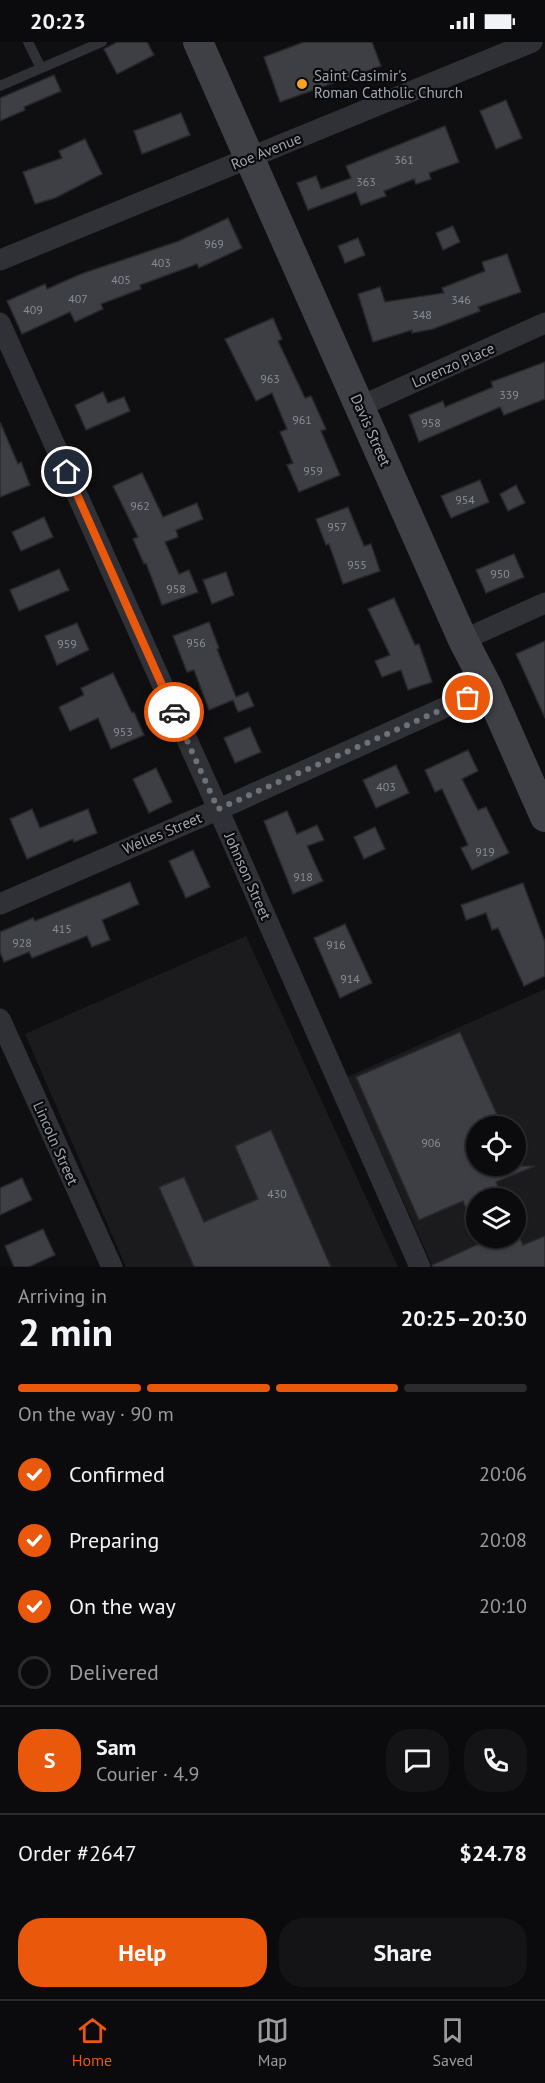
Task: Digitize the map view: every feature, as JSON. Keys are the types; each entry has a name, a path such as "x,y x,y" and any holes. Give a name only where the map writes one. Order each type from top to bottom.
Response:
{"street":[{"name":"Davis Street","path":"198,42 251,157 463,640 488,688 545,817"},
{"name":"Roe Avenue","path":"0,260 532,42"},
{"name":"Johnson Street","path":"0,322 420,1267"},
{"name":"Lorenzo Place","path":"361,406 545,323"},
{"path":"463,640 545,603"},
{"name":"Welles Street","path":"0,904 488,688"},
{"name":"Lincoln Street","path":"0,1019 112,1267"}],"lane":[{"path":"28,42 41,68"},
{"path":"0,86 102,42"}],"shaded area":[{"path":"246,936 398,1267 126,1267 25,1034"},
{"path":"545,989 545,1267 433,1267 347,1077"}],"building":[{"path":"117,42 147,42 154,55 117,74 104,49"},
{"name":"Saint Casimir's Roman Catholic Church","path":"304,42 372,42 381,66 280,102 264,57"},
{"path":"54,75 61,91 24,107 25,110 0,121 0,98"},
{"path":"506,100 522,138 496,149 480,111"},
{"path":"181,113 190,135 142,154 134,131"},
{"path":"445,126 459,162 429,173 431,179 416,184 414,179 384,191 386,196 361,205 356,192 308,210 297,183 316,176 321,189 351,178 346,166"},
{"path":"85,139 102,174 55,198 35,204 23,172 62,158 59,151"},
{"path":"228,218 242,248 199,268 197,264 140,285 141,289 101,304 103,309 75,322 70,312 22,334 7,301 45,284 47,289 81,274 179,241"},
{"path":"453,226 460,242 443,250 436,233"},
{"path":"358,238 365,255 345,263 338,246"},
{"path":"507,254 521,292 478,307 480,311 433,329 412,333 412,330 373,342 358,294 380,287 385,302 444,293 442,288 485,271 482,262"},
{"path":"273,318 282,339 278,341 305,398 311,396 326,429 321,431 340,475 299,492 287,465 293,463 280,432 287,429 272,393 256,401 225,339"},
{"path":"545,362 545,399 504,415 500,407 419,442 409,415 443,401 445,407 493,387 491,382"},
{"path":"103,392 108,403 124,397 130,411 86,430 75,405"},
{"path":"0,422 18,464 21,462 30,485 0,497"},
{"path":"142,473 163,517 197,503 203,519 176,530 178,537 165,542 179,574 189,570 198,592 162,605 146,563 144,564 133,539 138,537 113,486"},
{"path":"480,480 489,502 451,518 441,496"},
{"path":"516,485 525,503 508,511 500,494"},
{"path":"348,507 364,546 371,544 380,571 343,584 329,544 326,545 316,519"},
{"path":"44,517 53,537 21,551 12,532"},
{"path":"514,554 524,577 486,593 476,570"},
{"path":"59,569 69,590 19,611 10,590"},
{"path":"226,572 234,595 212,604 203,580"},
{"path":"394,598 415,645 419,644 432,682 408,690 401,670 382,677 375,661 390,655 368,609"},
{"path":"209,622 236,697 248,692 254,706 238,712 233,700 209,710 194,670 187,672 173,636"},
{"path":"77,623 89,650 57,665 45,636"},
{"path":"545,641 545,718 516,654"},
{"path":"113,673 144,735 111,749 98,718 70,731 59,707 84,695 81,688"},
{"path":"250,727 261,752 235,763 224,738"},
{"path":"468,750 478,771 462,779 478,810 486,807 509,853 472,870 461,848 468,845 442,789 435,792 425,770"},
{"path":"396,765 409,793 376,808 363,780"},
{"path":"156,768 172,802 149,813 133,779"},
{"path":"32,809 40,828 88,809 97,833 74,842 73,839 27,859 10,819"},
{"path":"287,811 297,834 317,825 324,840 307,846 323,881 293,894 264,821"},
{"path":"375,827 385,849 364,859 354,837"},
{"path":"193,850 210,887 186,898 169,861"},
{"path":"130,882 139,904 102,920 110,940 92,947 87,936 32,958 29,952 4,962 0,952 0,932 33,918 35,921"},
{"path":"523,883 545,942 545,976 524,986 498,928 492,930 486,913 466,920 461,905"},
{"path":"345,924 372,983 340,998 314,938"},
{"path":"460,1032 498,1116 466,1116 466,1176 511,1176 496,1182 499,1188 466,1188 466,1208 463,1201 419,1220 356,1077"},
{"path":"271,1130 331,1267 194,1267 159,1187 184,1177 204,1222 258,1199 235,1146"},
{"path":"22,1178 32,1200 0,1215 0,1188"},
{"path":"43,1229 55,1255 29,1267 14,1267 5,1246"},
{"path":"545,1236 545,1267 433,1267 432,1265 470,1248 526,1248 526,1244"}],"way so far":[{"path":"174,712 218,809 468,698"}],"place":[{"name":"Saint Casimir's Roman Catholic Church","path":"302,84"}],"route":[{"path":"67,472 174,712"}]}
